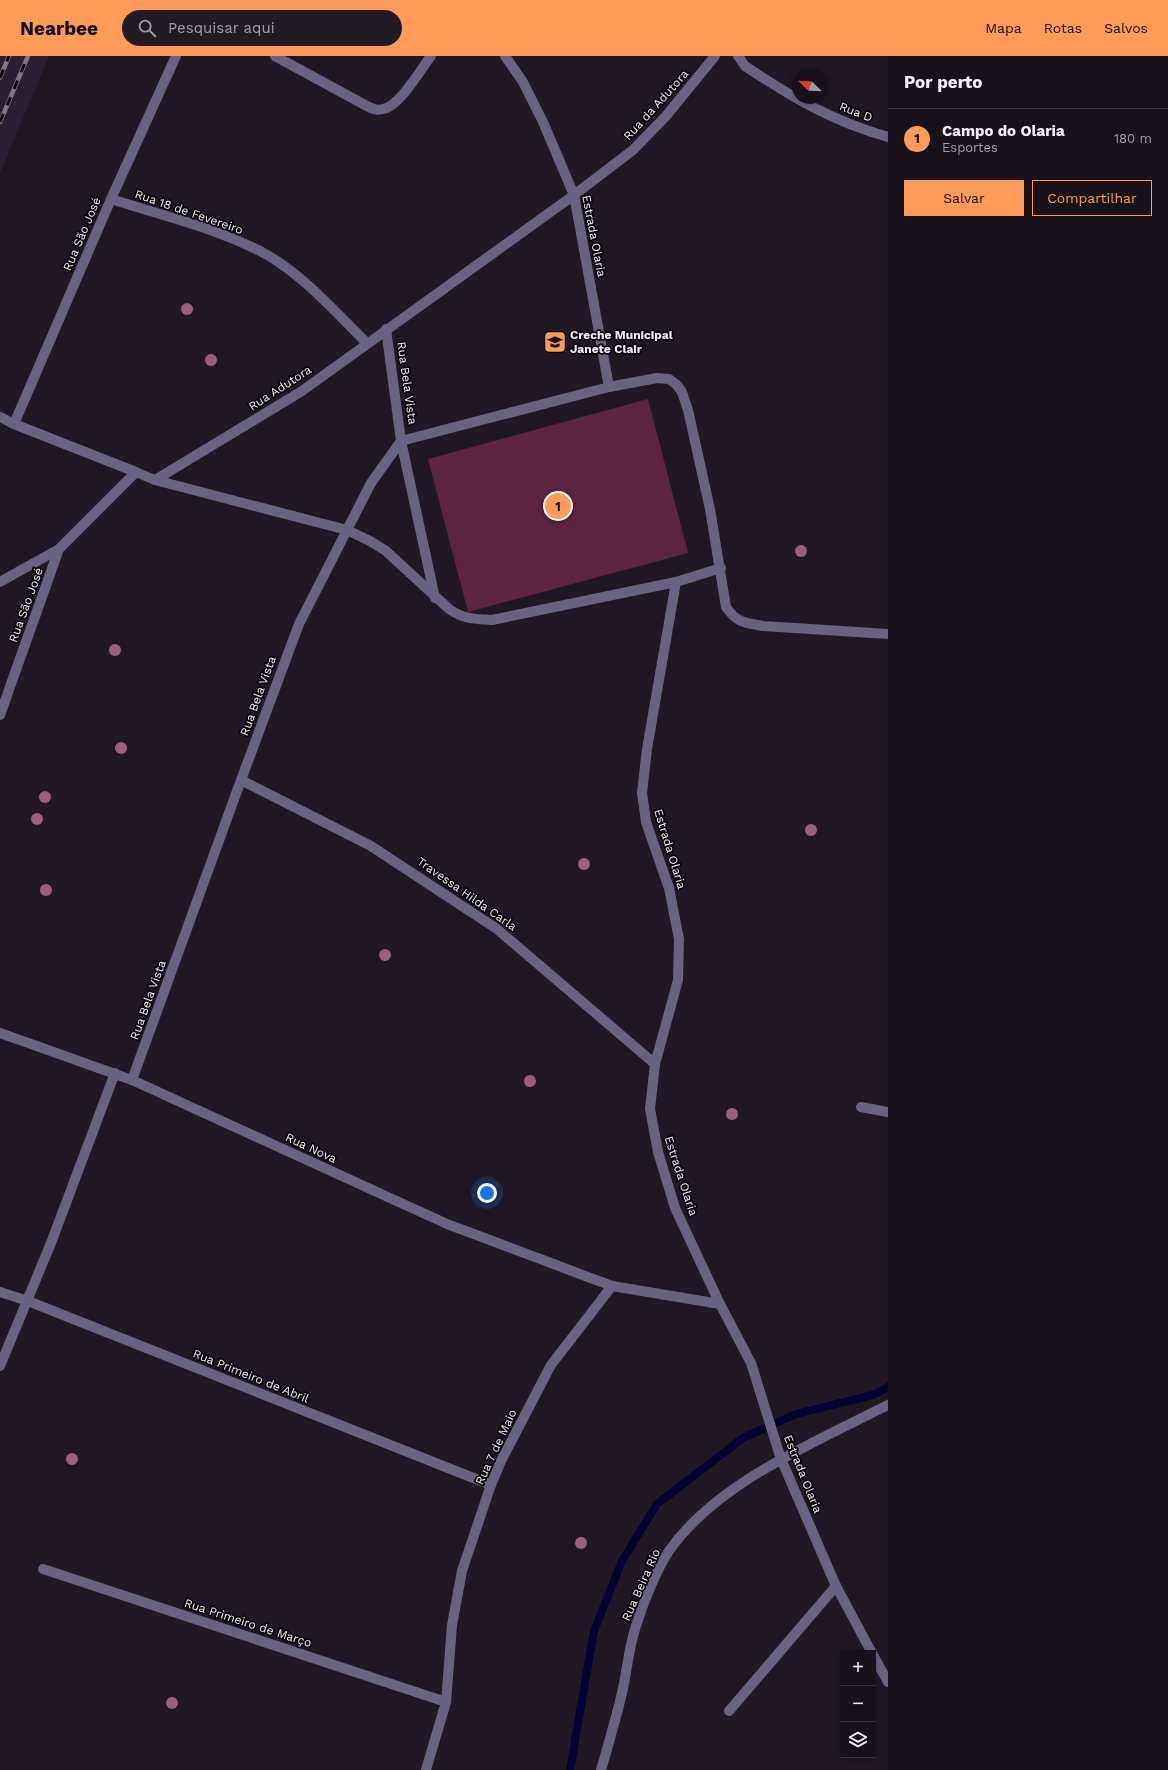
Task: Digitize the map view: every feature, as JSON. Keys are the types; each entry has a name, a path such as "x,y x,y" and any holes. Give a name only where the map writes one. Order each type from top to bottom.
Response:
{"street":[{"name":"Rua São José","path":"14,424 111,199 176,56"},
{"path":"275,56 365,105 373,109 382,110 390,107 402,96 431,56"},
{"name":"Estrada Olaria","path":"505,56 523,82 543,122 574,195 609,387"},
{"name":"Rua da Adutora","path":"574,195 634,150 666,116 715,56"},
{"name":"Rua D","path":"738,56 745,66 814,109 859,128 888,137"},
{"name":"Rua Adutora","path":"155,480 302,391 574,195"},
{"name":"Rua 18 de Fevereiro","path":"111,199 230,237 269,257 298,277 368,343"},
{"name":"Rua Bela Vista","path":"132,1080 299,624 371,483 401,441 386,330"},
{"path":"435,598 401,441 609,387 657,378 669,379 677,385 682,392 690,418 721,568 726,607 733,617 743,622 763,626 888,634"},
{"path":"0,417 14,424 155,480 346,530 370,541 386,551 435,598 459,616 470,619 492,620 676,582 721,568"},
{"path":"0,582 60,549 136,472"},
{"name":"Rua São José","path":"0,715 60,549"},
{"name":"Estrada Olaria","path":"676,582 655,711 647,749 642,793 646,822 669,888 679,939 678,980 655,1064 650,1109 658,1152 675,1208 720,1304 751,1363 781,1459 836,1586 870,1650"},
{"name":"Travessa Hilda Carla","path":"241,780 371,846 490,925 655,1064"},
{"name":"Rua Nova","path":"0,1033 132,1080 447,1224 612,1286"},
{"path":"0,1366 28,1301 115,1074"},
{"path":"861,1107 888,1112"},
{"path":"612,1286 720,1304"},
{"name":"Rua 7 de Maio","path":"426,1770 446,1702 452,1624 462,1571 491,1485 501,1461 550,1365 612,1286"},
{"name":"Rua Primeiro de Abril","path":"0,1292 28,1301 491,1485"},
{"name":"Rua Beira Rio","path":"601,1770 621,1697 635,1627 668,1552 699,1517 736,1488 781,1459 888,1405"},
{"name":"Rua Primeiro de Março","path":"43,1569 446,1702"},
{"path":"729,1711 836,1586"},
{"name":"Estrada Olaria","path":"876,1661 888,1682"}],"shaded area":[{"path":"0,56 49,56 0,173"},
{"path":"648,399 688,553 468,612 428,459"}],"waterway":[{"path":"570,1770 594,1631 622,1561 657,1504 743,1438 796,1414 873,1395 888,1387"}],"railway":[{"path":"0,78 9,56"},
{"path":"0,122 28,56"}],"place":[{"name":"Creche Municipal Janete Clair","path":"555,342"},
{"name":"Campo do Olaria","path":"558,506"}]}
